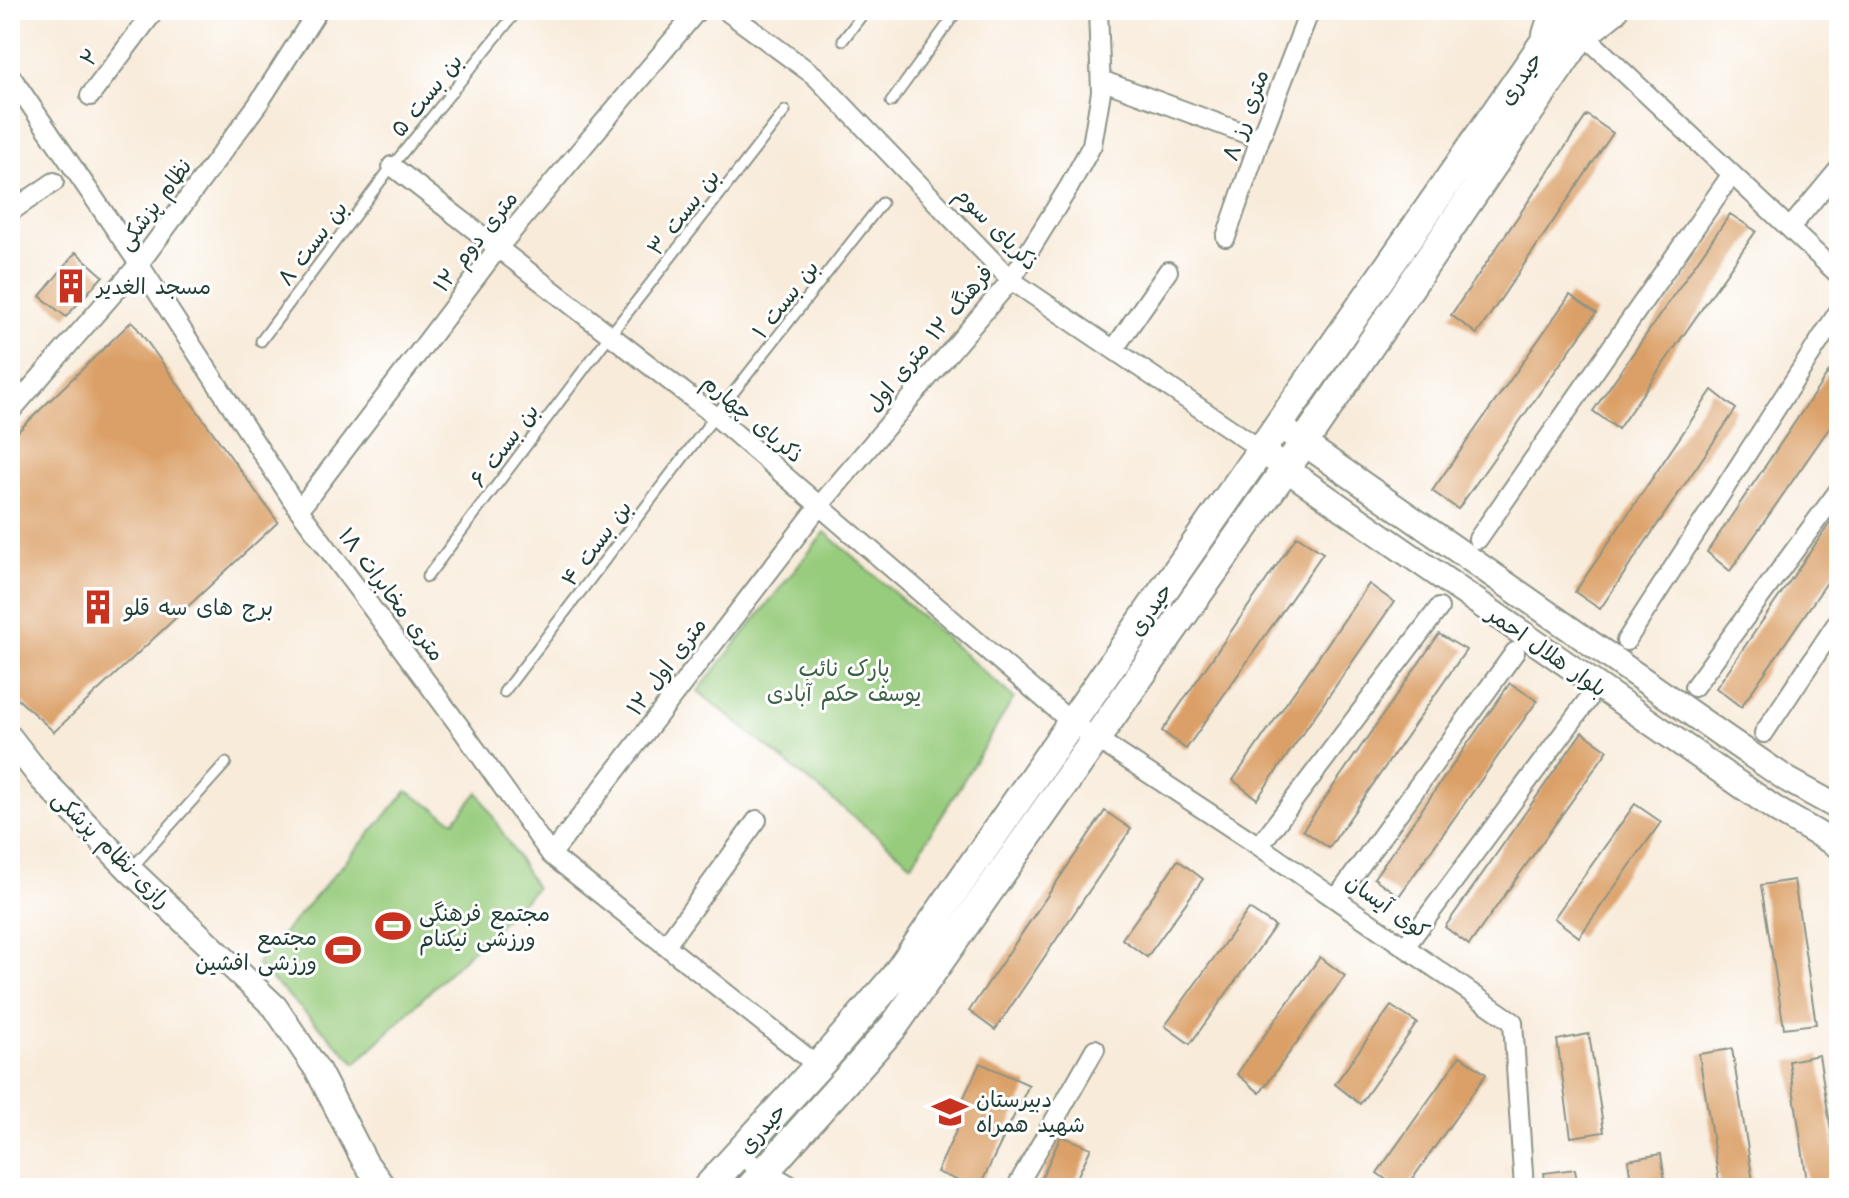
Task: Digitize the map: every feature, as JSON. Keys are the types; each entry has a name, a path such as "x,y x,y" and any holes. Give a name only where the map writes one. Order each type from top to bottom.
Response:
{"highway":[{"path":"1571,20 1611,10"}],"main road":[{"name":"حیدری","path":"707,1188 894,978 1260,449 1571,20"},
{"name":"حیدری","path":"757,1180 894,1026 1286,469 1571,20"},
{"name":"بلوار هلال احمر","path":"1278,425 1788,780 1839,808"},
{"name":"بلوار هلال احمر","path":"1260,449 1778,811 1838,848"},
{"name":"رازی-نظام پزشکی","path":"10,738 42,779 130,870 275,1007 318,1071 365,1162 384,1188"}],"street":[{"name":"۲","path":"90,96 155,10"},
{"name":"نظام پزشکی","path":"10,412 139,264 258,104 318,10"},
{"name":"۱۲ متری دوم","path":"299,510 498,248 698,10"},
{"name":"ذکریای سوم","path":"725,10 815,76 1011,280 1260,449"},
{"name":"فرهنگ ۱۲ متری اول","path":"820,505 1011,280 1069,187 1092,145 1101,92 1103,10"},
{"name":"۸ متری رز","path":"1226,237 1310,10"},
{"path":"1571,20 1839,275"},
{"name":"۱۸ متری مخابرات","path":"10,75 139,264 299,510 551,855 818,1066"},
{"path":"1101,80 1260,139"},
{"name":"ذکریای چهارم","path":"392,166 715,416 1071,722 1096,738"},
{"path":"1790,228 1839,169"},
{"path":"1478,539 1732,174"},
{"path":"10,212 54,182"},
{"path":"1114,349 1168,271"},
{"path":"1626,641 1839,311"},
{"path":"1694,687 1839,490"},
{"name":"۱۲ متری اول","path":"551,855 820,505"},
{"path":"1259,846 1439,608"},
{"path":"1764,733 1839,620"},
{"path":"1336,899 1515,652"},
{"path":"1405,947 1587,701"},
{"name":"کوی آیسان","path":"1096,738 1259,846 1513,1022 1524,1188"},
{"path":"665,946 757,820"},
{"path":"1016,1188 1095,1049"},
{"path":"737,1155 757,1180 795,1188"}],"lane":[{"name":"بن بست ۵","path":"392,166 518,10"},
{"path":"843,40 866,10"},
{"path":"891,102 958,10"},
{"name":"بن بست ۳","path":"610,335 785,111"},
{"name":"بن بست ۸","path":"261,341 392,166"},
{"name":"بن بست ۱","path":"715,416 882,203"},
{"name":"بن بست ۶","path":"427,577 610,335"},
{"name":"بن بست ۴","path":"504,692 715,416"},
{"path":"130,870 226,763"}],"green space":[{"name":"پارک نائب یوسف حکم آبادی","path":"825,532 1014,698 912,864 698,691"},
{"name":"مجتمع فرهنگی ورزشی نیکنام","path":"407,791 454,821 478,792 536,888 356,1063 256,964"}],"building":[{"path":"1587,115 1613,133 1477,334 1451,315"},
{"path":"1730,214 1756,231 1618,429 1593,411"},
{"name":"مسجد الغدیر","path":"76,252 103,276 66,317 40,296"},
{"path":"1570,295 1596,313 1458,509 1432,491"},
{"name":"برج های سه قلو","path":"132,321 278,522 54,732 10,692 10,439"},
{"path":"1839,357 1839,414 1730,571 1707,552"},
{"path":"1712,390 1736,409 1600,609 1575,592"},
{"path":"1839,510 1839,565 1741,707 1716,688"},
{"path":"1297,536 1323,553 1186,749 1162,731"},
{"path":"1369,584 1394,602 1257,799 1233,780"},
{"path":"1439,634 1466,650 1329,848 1303,830"},
{"path":"1510,683 1537,701 1399,896 1374,878"},
{"path":"1582,732 1608,750 1469,945 1445,927"},
{"path":"1635,804 1661,822 1579,937 1554,918"},
{"path":"1105,811 1131,829 995,1030 969,1011"},
{"path":"1178,860 1203,879 1147,957 1122,939"},
{"path":"1794,880 1816,1024 1784,1028 1761,885"},
{"path":"1249,909 1275,926 1190,1044 1165,1026"},
{"path":"1320,957 1345,976 1260,1093 1237,1074"},
{"path":"1391,1006 1417,1023 1360,1104 1335,1084"},
{"path":"1589,1034 1604,1132 1571,1137 1557,1040"},
{"path":"1732,1049 1754,1188 1720,1188 1699,1054"},
{"path":"1819,1055 1839,1188 1808,1188 1789,1061"},
{"path":"1460,1056 1486,1074 1406,1188 1398,1188 1377,1173"},
{"path":"980,1063 1029,1085 979,1188 976,1188 937,1172 963,1116 956,1114"},
{"path":"1061,1136 1091,1148 1072,1188 1037,1188"},
{"path":"1661,1154 1666,1188 1632,1188 1628,1160"},
{"path":"1575,1169 1578,1188 1546,1188 1544,1173"}],"place":[{"name":"مسجد الغدیر","path":"71,286"},
{"name":"برج های سه قلو","path":"98,607"},
{"name":"مجتمع فرهنگی ورزشی نیکنام","path":"393,926"},
{"name":"مجتمع ورزشی افشین","path":"343,950"},
{"name":"دبیرستان شهید همراه","path":"950,1112"}]}
